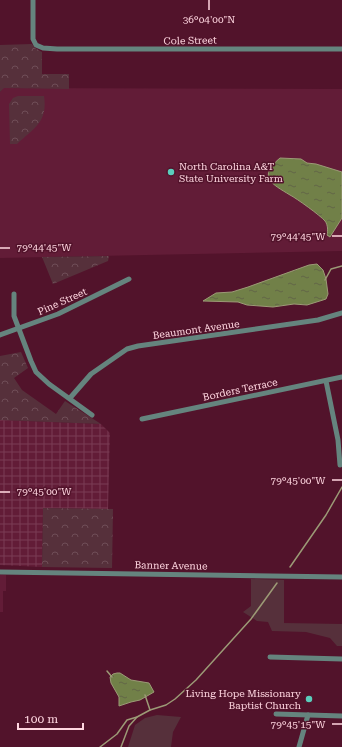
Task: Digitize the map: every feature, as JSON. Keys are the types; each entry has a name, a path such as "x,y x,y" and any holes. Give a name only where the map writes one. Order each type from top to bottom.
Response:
{"street":[{"name":"Cole Street","path":"33,0 33,39 36,45 43,48 342,49"},
{"name":"Pine Street","path":"0,335 58,314 129,279"},
{"path":"14,294 14,316 30,361 36,372 49,384 92,415"},
{"name":"Beaumont Avenue","path":"70,398 91,374 127,349 138,346 318,320 342,313"},
{"name":"Borders Terrace","path":"142,419 342,377"},
{"path":"326,381 338,440 340,465"},
{"name":"Banner Avenue","path":"0,572 342,577"},
{"path":"270,657 342,659"},
{"path":"276,714 342,716"},
{"path":"299,747 308,715"}],"shaded area":[{"name":"North Carolina A&T State University Farm","path":"3,88 342,89 342,251 0,258 0,92"},
{"path":"0,420 101,424 110,433 108,509 43,508 42,567 0,565"},
{"path":"0,575 6,575 6,591 3,591 3,612 0,612"}],"green space":[{"path":"32,44 35,48 42,52 42,74 69,74 69,89 4,88 0,92 0,45"},
{"path":"18,96 44,96 44,112 42,118 34,129 17,144 10,144 9,104 13,98"},
{"path":"109,256 108,261 53,284 42,257"},
{"path":"21,352 28,368 14,378 22,390 56,414 65,401 101,424 0,420 0,356"},
{"path":"43,508 113,509 112,568 42,567"},
{"path":"251,579 284,580 284,623 342,624 342,646 337,646 330,638 306,632 272,631 268,622 257,621 243,612 251,606"},
{"path":"157,715 181,717 173,732 171,747 128,747 135,725 145,718"}],"water":[{"path":"280,158 301,159 307,163 316,164 342,172 342,218 330,237 327,235 327,226 323,219 270,180 268,175 269,170"},
{"path":"317,264 323,270 326,279 328,294 326,299 323,300 307,305 294,304 273,307 247,305 238,302 203,301 216,293 232,292 309,265"},
{"path":"120,673 131,680 149,683 154,692 140,700 119,706 119,697 111,683 110,677"}],"waterway":[{"path":"325,280 331,269 342,266"},
{"path":"290,567 326,515 342,487"},
{"path":"100,747 117,734 127,720 166,705 196,680 251,619 277,583"},
{"path":"107,671 112,677"},
{"path":"145,695 150,710"},
{"path":"121,747 129,726 137,717"}],"place":[{"name":"North Carolina A&T State University Farm","path":"171,172"},
{"name":"Living Hope Missionary Baptist Church","path":"309,699"}]}
